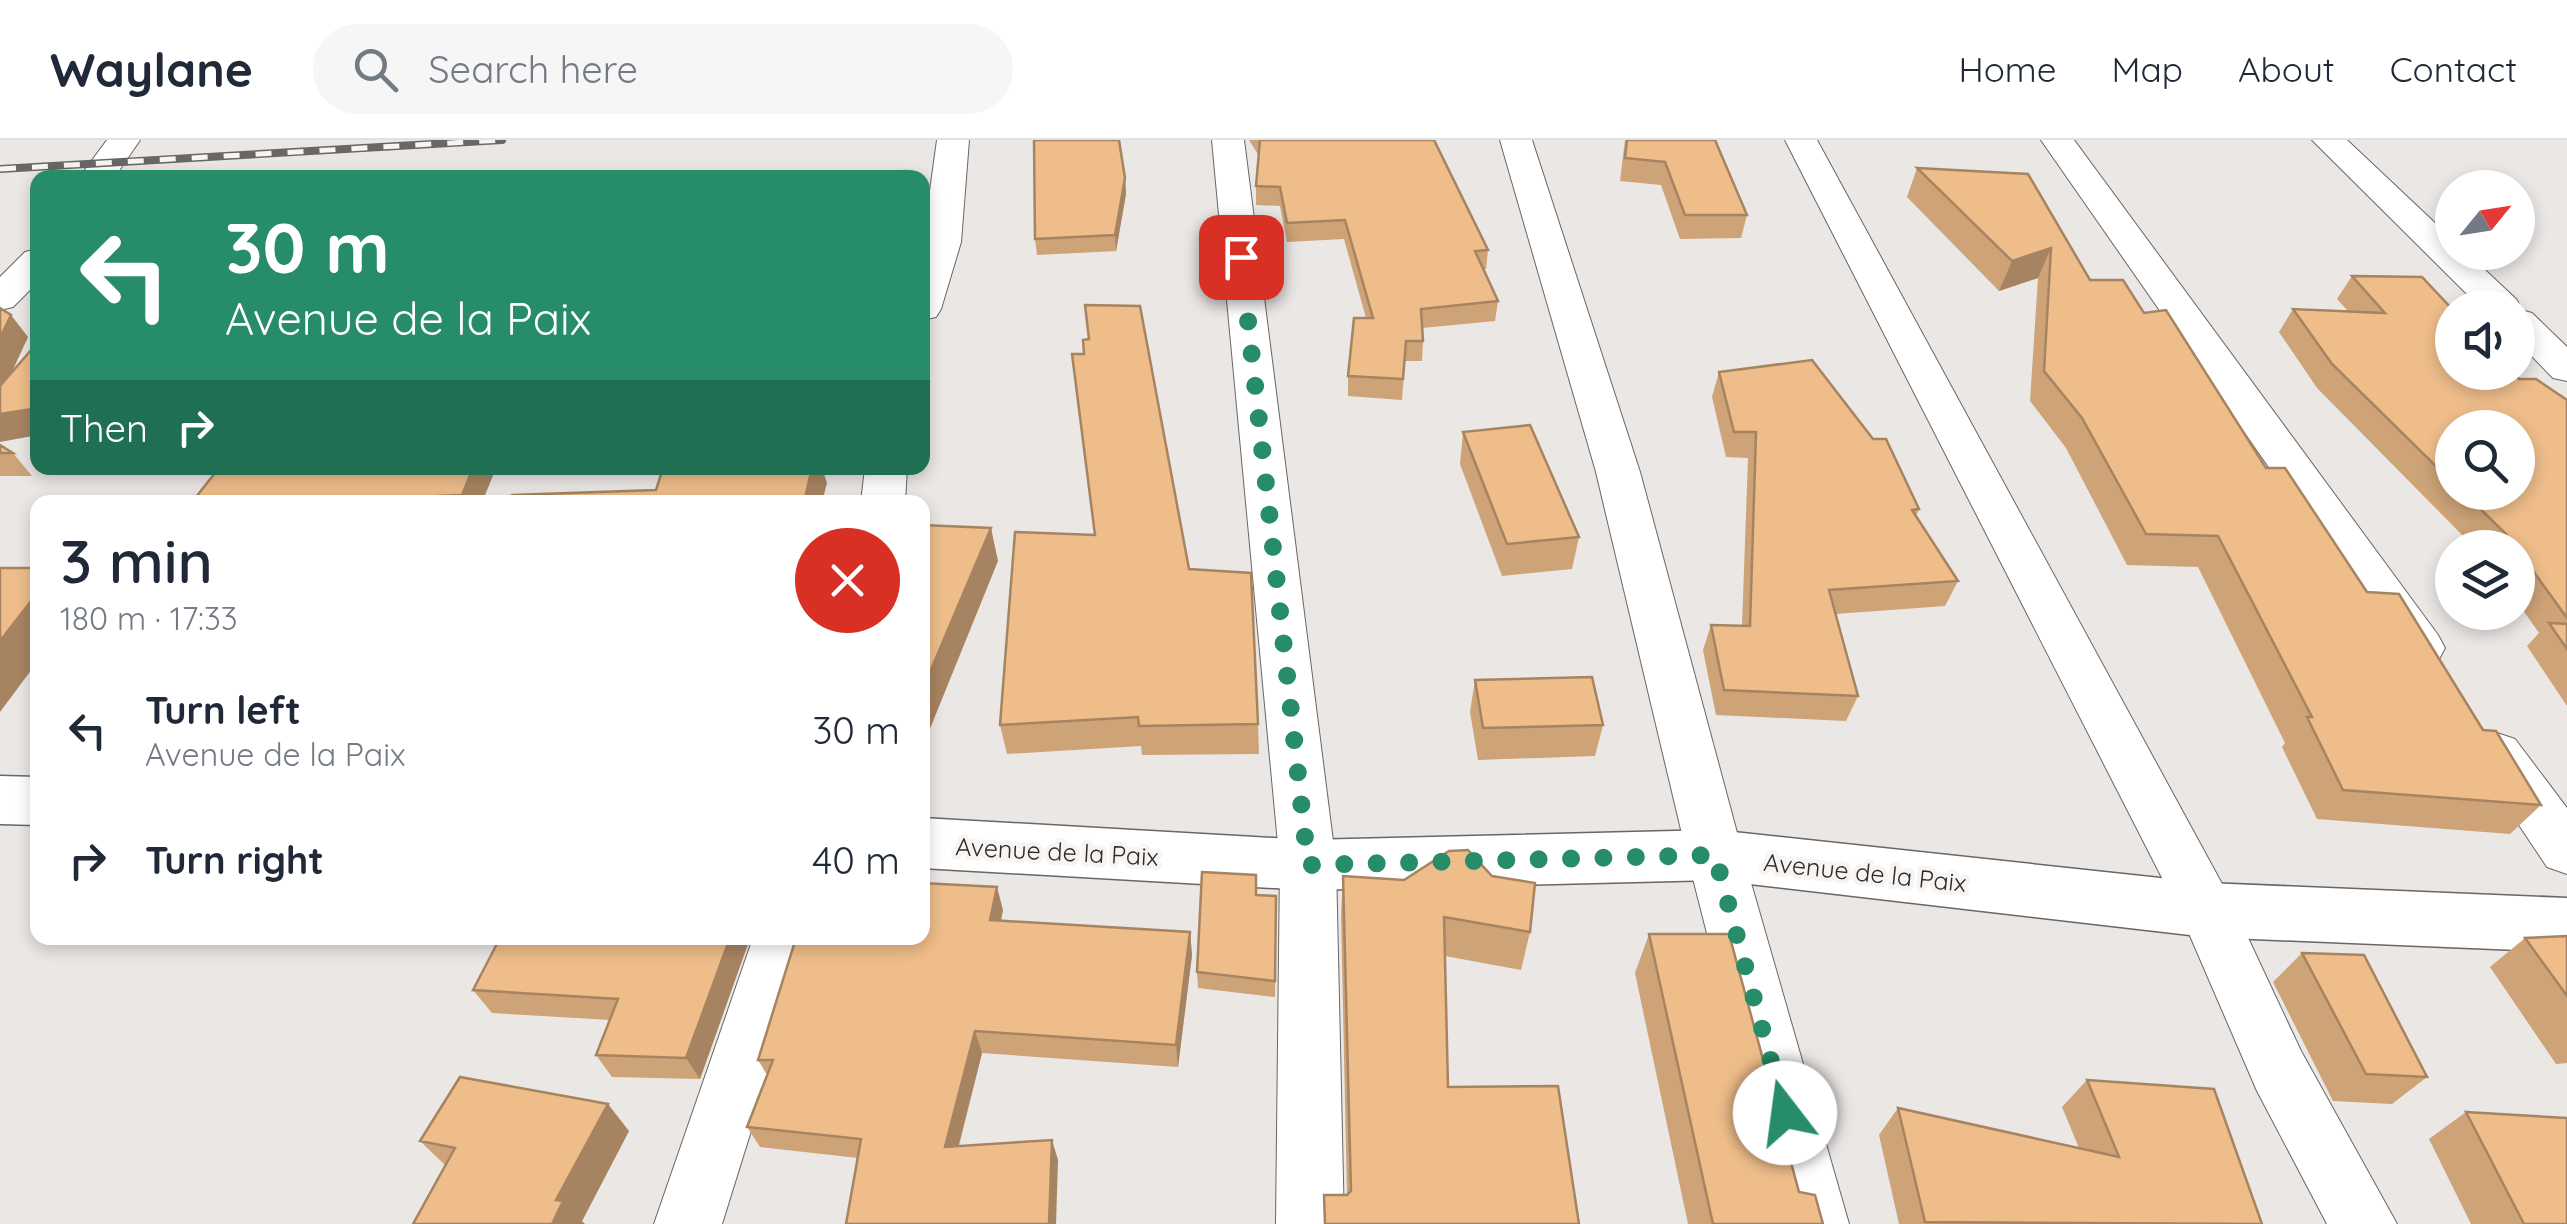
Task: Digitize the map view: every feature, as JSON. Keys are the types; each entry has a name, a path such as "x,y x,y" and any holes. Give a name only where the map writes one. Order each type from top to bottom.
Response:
{"street":[{"path":"102,170 124,140"},
{"path":"930,283 943,242 953,140"},
{"path":"1228,140 1308,865 1310,1224"},
{"path":"1516,140 1618,472 1715,855 1815,1224"},
{"path":"1801,140 2207,910 2278,1071 2362,1224"},
{"path":"2057,140 2440,673"},
{"path":"2328,140 2484,290"},
{"path":"0,299 30,268"},
{"path":"2535,338 2567,369"},
{"path":"2474,722 2567,851"},
{"path":"0,800 30,802"},
{"name":"Avenue de la Paix","path":"930,843 1308,865 1715,855 2207,910 2567,925"},
{"path":"688,1224 780,945"}],"building":[{"path":"1034,140 1119,140 1125,178 1115,235 1035,239"},
{"path":"1260,140 1434,140 1488,250 1475,251 1498,301 1421,309 1423,341 1406,341 1403,379 1348,376 1354,318 1373,318 1345,220 1287,223 1280,187 1256,186"},
{"path":"1627,140 1715,140 1747,215 1685,215 1665,162 1625,158"},
{"path":"1917,168 2028,174 2090,280 2123,280 2144,313 2166,310 2266,468 2285,468 2367,592 2399,594 2483,730 2496,731 2541,805 2343,790 2307,717 2312,717 2218,536 2146,534 2082,418 2044,371 2051,248 2012,261"},
{"path":"2352,276 2422,277 2435,291 2435,390 2535,390 2536,379 2567,400 2567,618 2535,574 2535,530 2502,530 2481,510 2535,510 2535,410 2435,410 2435,465 2332,364 2293,309 2385,313"},
{"path":"1085,305 1140,306 1189,569 1251,573 1258,724 1139,726 1138,717 1000,725 1015,532 1095,535 1072,354 1084,354 1083,340 1089,339"},
{"path":"0,308 11,315 0,338"},
{"path":"30,351 30,409 0,414 0,386"},
{"path":"1812,360 1873,439 1886,439 1919,509 1912,510 1958,581 1829,590 1858,696 1724,690 1711,625 1750,626 1756,432 1734,432 1719,372"},
{"path":"1530,425 1579,537 1507,544 1463,432"},
{"path":"213,475 470,475 462,495 198,495"},
{"path":"661,475 810,475 806,495 512,495 656,490"},
{"path":"930,525 991,528 930,672"},
{"path":"0,568 30,568 30,602 0,641"},
{"path":"2549,623 2567,624 2567,649"},
{"path":"1592,677 1603,725 1483,728 1475,680"},
{"path":"1468,850 1492,876 1535,883 1530,932 1444,917 1448,1087 1558,1086 1579,1224 1325,1224 1324,1195 1347,1195 1351,1191 1343,876 1404,880 1449,851"},
{"path":"1202,872 1256,875 1256,895 1276,896 1275,981 1197,972"},
{"path":"930,883 997,887 990,920 1190,932 1176,1045 975,1031 945,1147 1052,1140 1049,1224 846,1224 861,1139 747,1127 773,1060 758,1060 794,945 930,945"},
{"path":"1649,934 1729,934 1799,1192 1815,1195 1823,1224 1713,1224"},
{"path":"2567,936 2567,996 2525,938"},
{"path":"496,945 727,945 686,1058 596,1055 618,999 473,990"},
{"path":"2302,953 2364,955 2427,1077 2366,1074"},
{"path":"460,1077 608,1104 556,1200 563,1201 552,1224 413,1224 455,1148 420,1141"},
{"path":"2087,1080 2214,1089 2262,1224 1925,1222 1898,1108 2119,1157"},
{"path":"2466,1112 2567,1118 2567,1224 2524,1224"}],"railway":[{"path":"0,169 502,140"}],"route":[{"path":"1241,257 1308,865 1715,855 1785,1113"}]}
